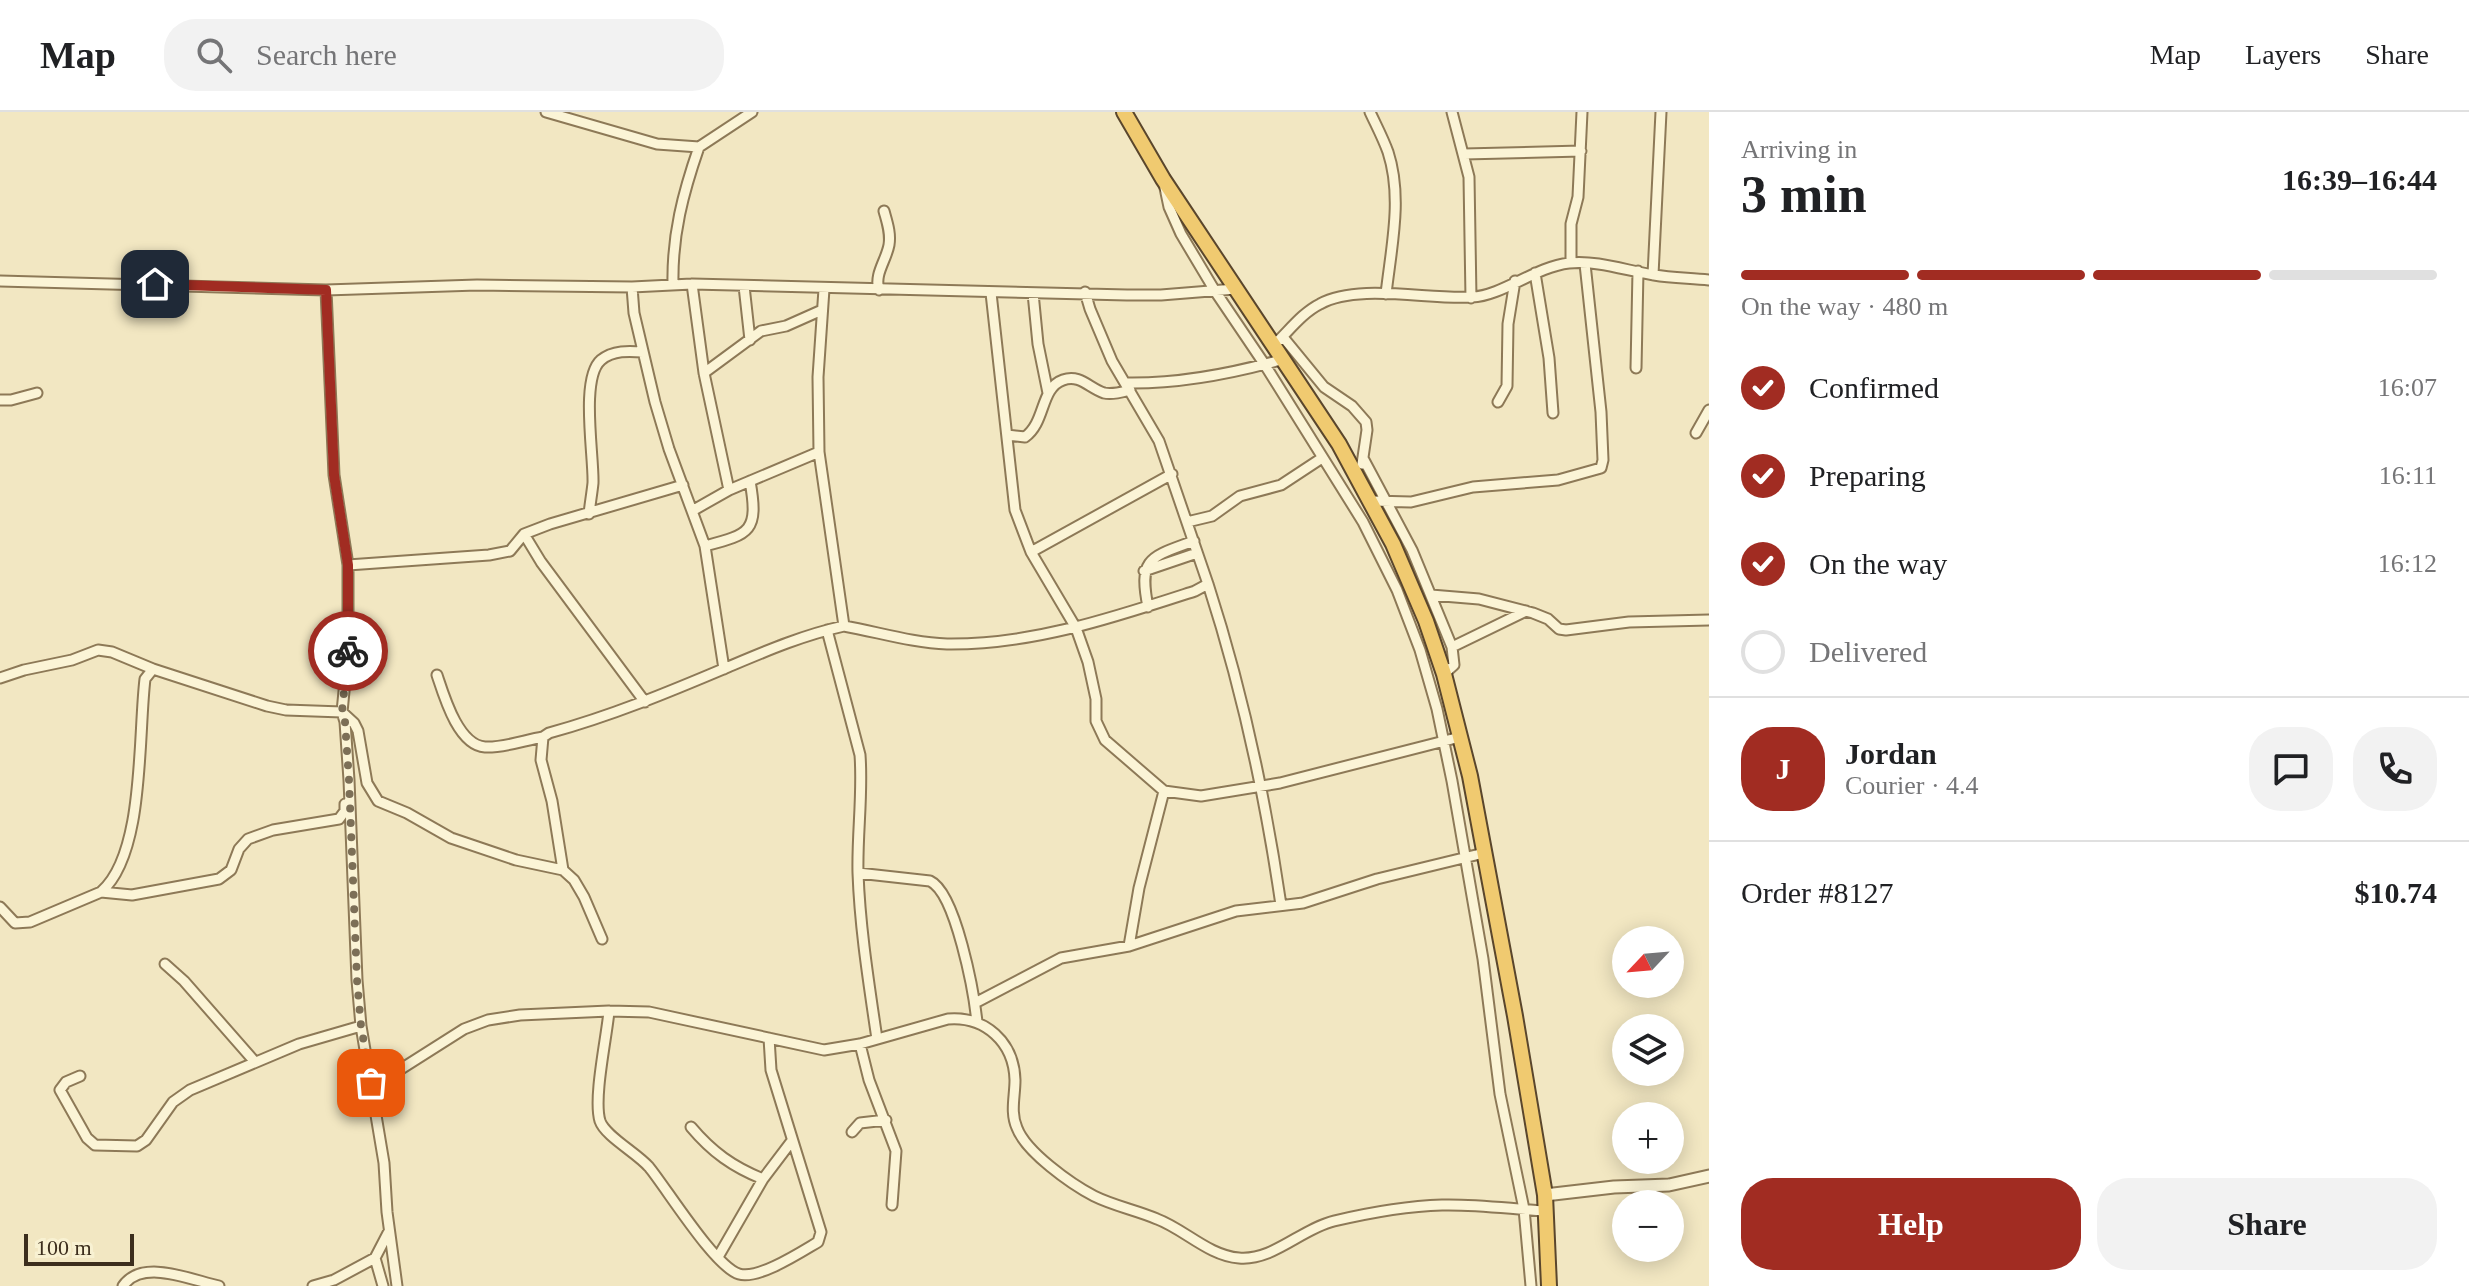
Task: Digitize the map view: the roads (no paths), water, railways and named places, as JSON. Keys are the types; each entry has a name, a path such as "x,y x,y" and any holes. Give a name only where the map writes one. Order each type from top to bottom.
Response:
{"highway":[{"path":"1124,112 1163,179 1235,289 1279,341 1284,359 1360,479 1379,501 1409,577 1444,674 1484,853 1515,1016 1545,1203 1549,1286"}],"street":[{"path":"546,112 657,144 699,147"},
{"path":"673,284 676,224 699,147 752,112"},
{"path":"1370,112 1388,151 1395,187 1386,294"},
{"path":"1452,112 1469,177 1471,298"},
{"path":"1571,262 1571,224 1577,203 1582,112"},
{"path":"1653,275 1661,112"},
{"path":"1464,154 1581,151"},
{"path":"1163,179 1169,207 1181,234 1363,522 1410,620 1445,741 1483,959 1500,1094 1524,1209 1531,1286"},
{"path":"879,290 877,281 890,234 884,211"},
{"path":"1360,479 1366,422 1352,406 1324,387 1279,341 1322,302 1341,297 1386,294 1471,298 1571,262 1709,280"},
{"path":"1379,501 1411,502 1473,487 1558,480 1601,468 1601,412 1585,264"},
{"path":"1636,368 1638,271"},
{"path":"1535,273 1549,358 1553,413"},
{"path":"0,281 326,290 477,285 632,287 692,284 1161,295 1235,289"},
{"path":"1498,402 1507,386 1508,324 1515,281"},
{"path":"692,284 704,373 729,490"},
{"path":"744,286 750,340"},
{"path":"632,287 634,313 669,449 705,546 724,669"},
{"path":"824,289 818,377 819,452 844,626"},
{"path":"101,892 132,895 219,879 231,870 239,849 248,839 273,830 342,816 345,800 341,712 348,650 348,565 334,475 326,290"},
{"path":"1085,292 1101,337 1159,441 1208,584 1239,687 1262,787 1281,905"},
{"path":"991,293 1015,510 1031,552 1076,628 1088,662 1099,730 1105,740 1164,791 1201,796 1262,787 1460,737"},
{"path":"1033,293 1038,344 1048,393"},
{"path":"704,373 761,331 786,326 822,310"},
{"path":"589,514 593,483 592,377 598,363 616,352 643,352"},
{"path":"1007,435 1025,437 1032,432 1042,414 1048,393 1055,384 1071,378 1103,393 1128,386 1190,381 1284,359"},
{"path":"0,400 37,393"},
{"path":"1696,433 1709,410"},
{"path":"692,511 729,490 819,452"},
{"path":"1187,522 1212,516 1240,496 1281,485 1322,458"},
{"path":"1363,458 1379,501 1408,540 1452,647 1454,665 1444,674"},
{"path":"1031,552 1172,474"},
{"path":"705,546 748,531 753,521 750,481"},
{"path":"348,565 510,551 524,534 683,485"},
{"path":"524,534 541,562 645,702"},
{"path":"1148,607 1144,571 1150,561 1194,541"},
{"path":"1144,571 1197,553"},
{"path":"437,675 450,711 463,733 474,744 490,747 543,737 645,702 797,638 844,626 948,644 998,640 1076,628 1148,607 1208,584"},
{"path":"1431,595 1479,599 1526,611 1541,615 1559,629 1566,630 1629,622 1709,620"},
{"path":"1452,647 1526,611"},
{"path":"827,630 860,755 858,873 861,926 877,1039"},
{"path":"0,678 72,660 98,650 112,652 153,669 267,706 286,710 341,712 358,731 367,783 378,801 407,813 451,838 516,860 563,870 574,880 584,897 602,939"},
{"path":"0,907 15,923 30,922 101,892 112,883 120,870 131,834 138,788 145,679 153,669"},
{"path":"341,712 345,722 349,780 354,934 361,1026 384,1163 397,1286"},
{"path":"543,737 541,760 552,801 563,870"},
{"path":"1129,946 1139,888 1164,791"},
{"path":"975,1003 1061,958 1129,946 1236,911 1303,903 1377,879 1484,853"},
{"path":"858,873 937,884 951,910 977,1022"},
{"path":"165,964 184,981 255,1062"},
{"path":"371,1088 476,1023 520,1015 609,1011 659,1014 813,1049 860,1044 948,1019 963,1018 997,1034 1005,1045 1015,1079 1013,1105 1017,1129 1041,1157 1084,1190 1112,1204 1156,1218 1230,1257 1242,1259 1271,1252 1316,1226 1335,1221 1441,1205 1524,1209 1614,1187 1669,1185 1709,1176"},
{"path":"609,1011 599,1094 600,1121 606,1131 647,1165 672,1202 718,1257 738,1274 750,1275 818,1242 821,1232 791,1142 769,1060 769,1038"},
{"path":"80,1076 66,1082 60,1090 87,1138 95,1145 105,1147 137,1146 146,1140 179,1097 299,1044 361,1026"},
{"path":"860,1044 869,1080 896,1151 892,1205"},
{"path":"852,1132 860,1123 886,1120"},
{"path":"691,1127 721,1159 763,1179"},
{"path":"718,1257 763,1179 791,1142"},
{"path":"313,1286 334,1280 375,1258 389,1231"},
{"path":"375,1258 383,1286"},
{"path":"123,1286 139,1272 151,1270 170,1281 219,1286"}]}
